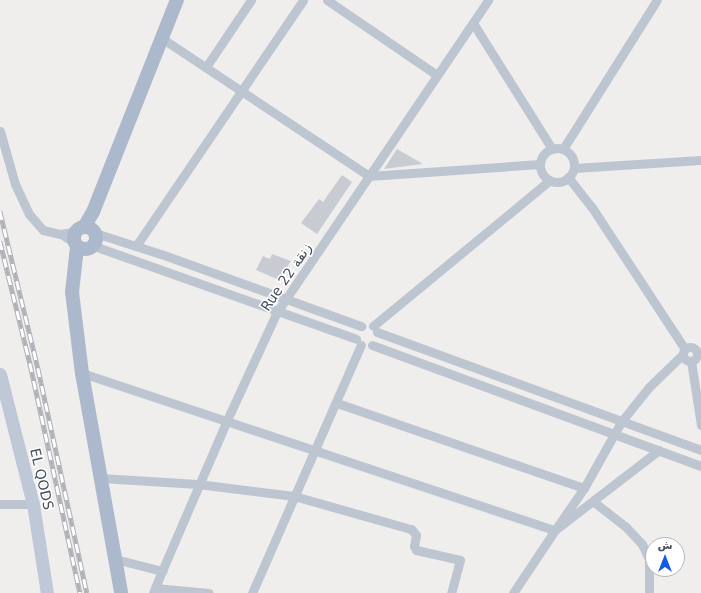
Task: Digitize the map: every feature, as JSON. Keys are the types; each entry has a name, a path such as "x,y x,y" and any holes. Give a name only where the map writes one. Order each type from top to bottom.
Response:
{"main road":[{"path":"121,593 82,373 72,292 75,270 93,212 163,39 177,0"}],"street":[{"path":"206,67 252,0"},
{"path":"136,246 240,90 303,0"},
{"path":"326,0 437,75"},
{"name":"Rue 22 زنقة","path":"154,591 198,484 277,312 488,0"},
{"path":"563,149 657,0"},
{"path":"473,23 552,148"},
{"path":"163,39 369,176 540,164"},
{"path":"0,131 15,184 29,214 43,230 136,246 361,326 375,329 621,422 701,450"},
{"path":"552,148 563,149 572,157 574,168 568,177 560,181 550,180 542,174 540,164 543,154 552,148"},
{"path":"574,168 701,160"},
{"path":"568,177 591,206 684,351"},
{"path":"375,329 550,180"},
{"path":"85,238 277,312 701,466"},
{"path":"252,593 314,450 337,403 359,342 356,332 361,326"},
{"path":"372,346 377,340 375,329"},
{"path":"513,593 554,530 584,488 621,422 649,387 684,351 691,347 697,356 701,425"},
{"path":"82,373 554,530"},
{"name":"EL QODS","path":"0,374 33,504 47,593"},
{"path":"337,403 584,488"},
{"path":"554,530 594,502 659,450"},
{"path":"101,478 198,484 294,496 411,529 416,535 414,546 416,550 459,558 461,562 451,593"},
{"path":"594,502 626,527 642,544 649,560 649,593"},
{"path":"0,504 33,504"},
{"path":"115,559 162,571"},
{"path":"154,591 209,593"}],"building":[{"path":"397,149 423,164 384,169"},
{"path":"342,175 352,182 317,234 301,223 319,199 323,202"},
{"path":"272,254 291,261 279,280 256,270 263,256 270,259"}],"railway":[{"path":"0,211 38,368 87,593"},
{"path":"0,241 30,363 80,593"}]}
